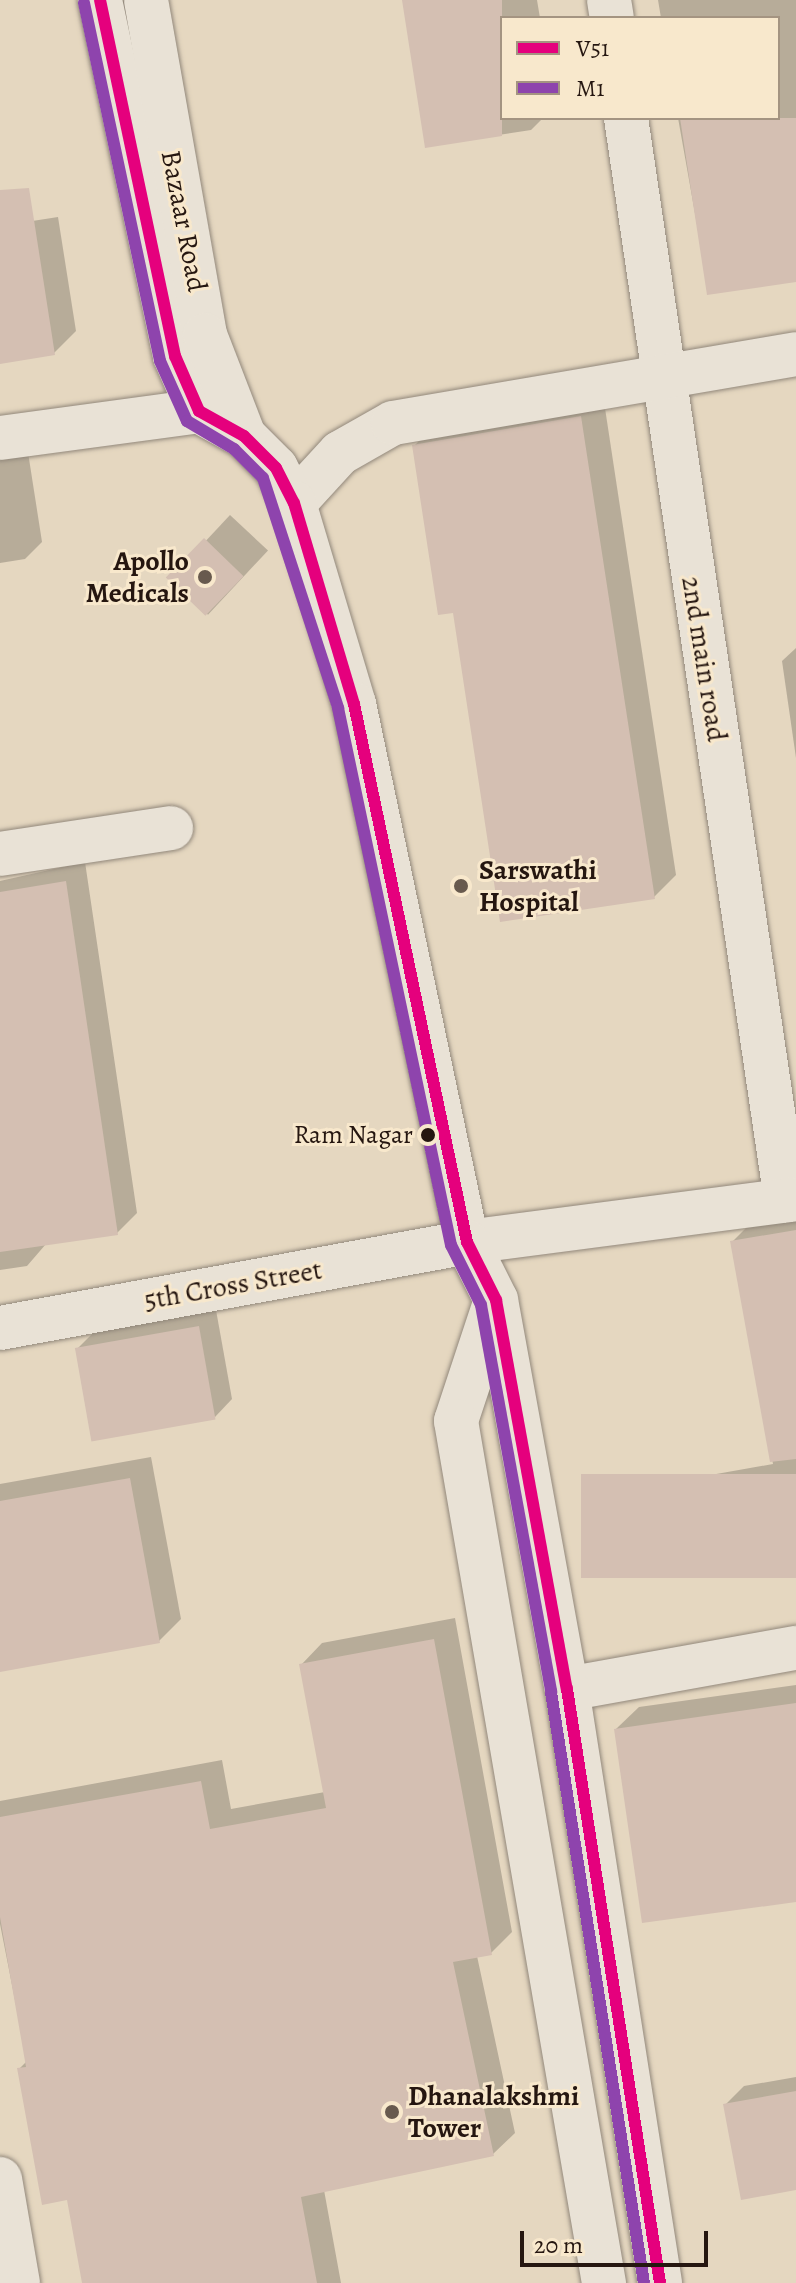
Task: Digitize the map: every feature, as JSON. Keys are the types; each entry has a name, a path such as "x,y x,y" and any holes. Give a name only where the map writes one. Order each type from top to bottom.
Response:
{"main road":[{"name":"Bazaar Road","path":"100,0 175,356 199,411 244,436 276,468 294,503 354,704 467,1242 496,1300 567,1689 660,2283"},
{"name":"Bazaar Road","path":"146,0 205,335 244,436"},
{"name":"2nd main road","path":"626,120 662,375 791,1200"},
{"path":"294,503 340,453 393,423 796,354"},
{"path":"0,438 199,411"},
{"path":"0,854 171,828"},
{"name":"5th Cross Street","path":"0,1328 467,1242 791,1200"},
{"path":"496,1300 456,1421 604,2283"},
{"path":"567,1689 796,1648"},
{"path":"0,2179 18,2283"}],"building":[{"path":"402,0 502,0 502,136 425,148"},
{"path":"796,118 796,282 707,295 680,120"},
{"path":"29,188 55,355 0,364 0,190"},
{"path":"581,416 655,899 500,922 453,613 438,615 412,445"},
{"name":"Apollo Medicals","path":"204,538 244,576 205,616 166,578"},
{"path":"66,881 118,1235 0,1252 0,892"},
{"path":"796,1230 796,1459 770,1462 730,1241"},
{"path":"199,1326 215,1420 91,1441 75,1348"},
{"path":"581,1474 796,1474 796,1578 581,1578"},
{"path":"130,1478 160,1643 0,1672 0,1501"},
{"path":"434,1639 492,1955 453,1962 494,2156 301,2197 317,2283 82,2283 67,2200 42,2205 17,2068 26,2067 0,1917 0,1817 201,1781 210,1829 326,1808 299,1664"},
{"path":"796,1703 796,1902 642,1923 614,1729"},
{"path":"796,2091 796,2190 741,2200 723,2104"}],"transit line":[{"name":"V51","path":"100,0 175,356 199,411 244,436 276,468 294,503 354,704 467,1242 496,1300 567,1689 660,2283"},
{"name":"M1","path":"84,3 160,361 187,421 234,449 263,478 338,708 451,1245 481,1305 551,1692 644,2283"}],"place":[{"name":"Apollo Medicals","path":"205,577"},
{"name":"Sarswathi Hospital","path":"461,886"},
{"name":"Ram Nagar","path":"428,1135"},
{"name":"Dhanalakshmi Tower","path":"392,2112"}]}
